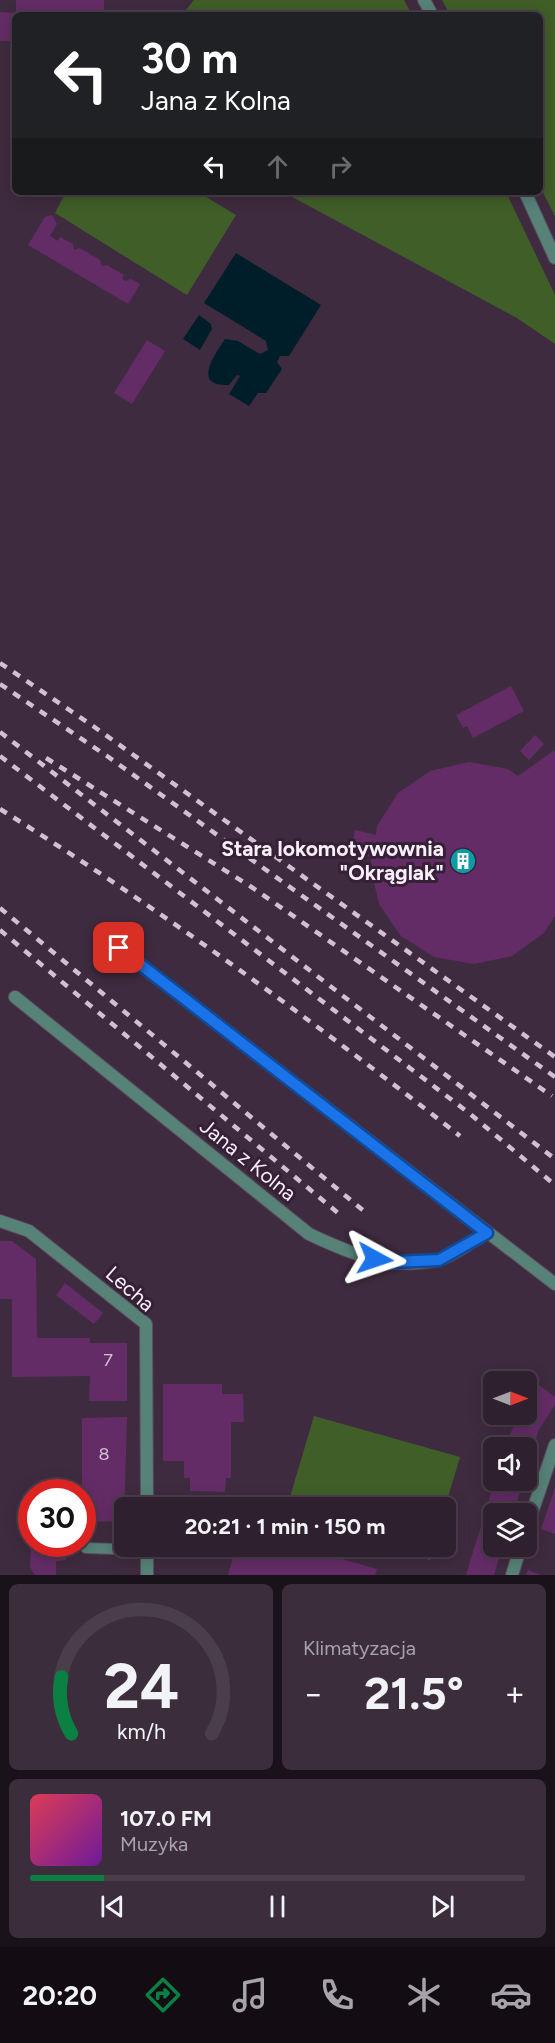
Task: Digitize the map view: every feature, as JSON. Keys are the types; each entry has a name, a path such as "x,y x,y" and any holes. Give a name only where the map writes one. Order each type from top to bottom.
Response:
{"street":[{"path":"526,195 555,258"},
{"path":"119,948 555,1284"},
{"name":"Jana z Kolna","path":"15,997 309,1234 355,1256 394,1262 439,1260 487,1233"},
{"name":"Lecha","path":"0,1221 29,1231 146,1324 147,1497"},
{"path":"535,1503 555,1444"},
{"path":"147,1557 147,1575"},
{"path":"512,1575 518,1557"}],"lane":[{"path":"96,1548 114,1548"}],"green space":[{"path":"194,0 404,0 410,12 184,12"},
{"path":"442,0 555,0 555,216 543,193 543,12 448,12"},
{"path":"64,195 203,195 236,215 187,295 55,213"},
{"path":"289,195 507,195 555,295 555,344 517,318"},
{"path":"314,1416 460,1457 448,1497 290,1497"}],"water":[{"path":"236,253 321,305 289,356 280,356 277,362 282,369 266,393 258,393 249,406 229,394 240,376 237,375 229,385 211,381 208,375 212,361 225,339 238,341 260,354 268,350 266,341 204,303"},
{"path":"199,315 211,324 212,329 200,350 183,339"}],"building":[{"path":"16,0 104,0 104,12 16,12"},
{"path":"0,12 12,13 12,41 0,41"},
{"path":"52,215 57,224 50,236 58,241 60,237 73,244 74,250 80,248 100,260 102,266 107,265 124,275 122,278 125,281 131,279 140,284 128,304 28,245 45,217"},
{"path":"147,340 165,351 132,404 114,393"},
{"path":"511,686 524,711 473,738 467,726 463,728 456,715"},
{"path":"535,735 544,744 529,760 520,751"},
{"name":"Stara lokomotywownia \"Okrąglak\"","path":"555,750 555,916 544,933 512,956 474,964 434,957 401,936 379,904 370,865 372,857 350,853 355,830 376,835 377,826 398,793 430,771 469,762 508,769 518,776"},
{"path":"0,1241 12,1241 36,1259 37,1338 90,1338 90,1343 127,1343 127,1401 89,1401 90,1376 12,1377 12,1299 0,1299"},
{"path":"65,1283 103,1313 94,1324 56,1295"},
{"path":"163,1384 222,1384 222,1394 243,1394 244,1422 231,1422 231,1478 226,1478 225,1492 190,1491 190,1478 184,1478 184,1461 163,1461"},
{"path":"537,1384 555,1397 555,1405 536,1437 509,1437 514,1425 537,1425"},
{"path":"127,1417 125,1497 114,1497 114,1521 96,1522 96,1479 82,1479 82,1418"},
{"path":"555,1488 555,1534 541,1529"},
{"path":"492,1491 520,1491 517,1503 488,1503"},
{"path":"483,1519 483,1557 500,1557 494,1575 466,1575"},
{"path":"30,1557 66,1557 66,1560 56,1561 56,1575 35,1575 30,1567"},
{"path":"233,1557 335,1557 377,1569 375,1575 228,1575"},
{"path":"528,1570 541,1575 526,1575"}],"railway":[{"path":"0,663 93,726 555,1057"},
{"path":"0,684 107,756 555,1077"},
{"path":"0,732 555,1159"},
{"path":"0,756 469,1113 555,1185"},
{"path":"46,758 253,888 552,1096"},
{"path":"0,809 118,886 234,966 460,1136"},
{"path":"0,908 365,1212"},
{"path":"0,930 338,1213"}],"place":[{"name":"Stara lokomotywownia \"Okrąglak\"","path":"463,861"}],"route":[{"path":"119,948 487,1233 439,1260 394,1262 375,1259"}]}
